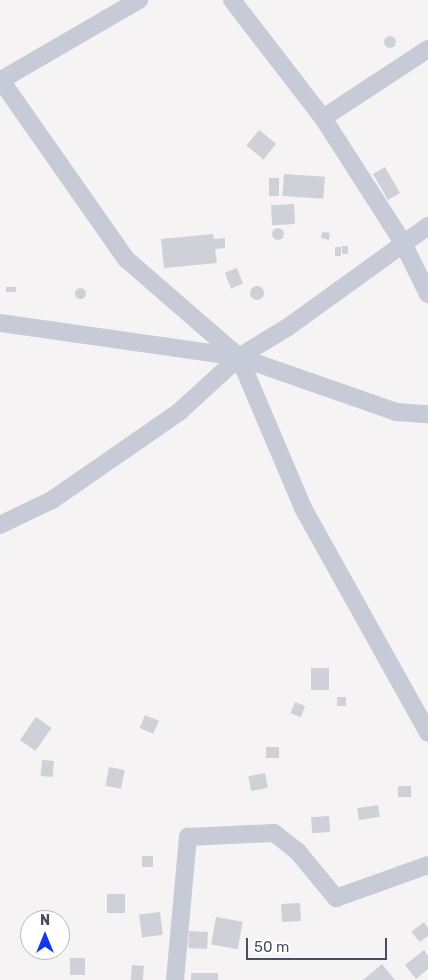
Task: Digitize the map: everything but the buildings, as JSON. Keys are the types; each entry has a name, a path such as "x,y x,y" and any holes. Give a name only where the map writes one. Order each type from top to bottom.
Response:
{"street":[{"path":"139,0 0,80 126,259 239,357 303,508 428,733"},
{"path":"232,0 323,118 402,242 428,294"},
{"path":"323,118 428,49"},
{"path":"0,525 52,500 180,412 239,357 288,328 402,242 428,226"},
{"path":"0,324 239,357 396,412 428,414"},
{"path":"175,980 188,837 274,833 298,852 336,898 428,865"}]}
